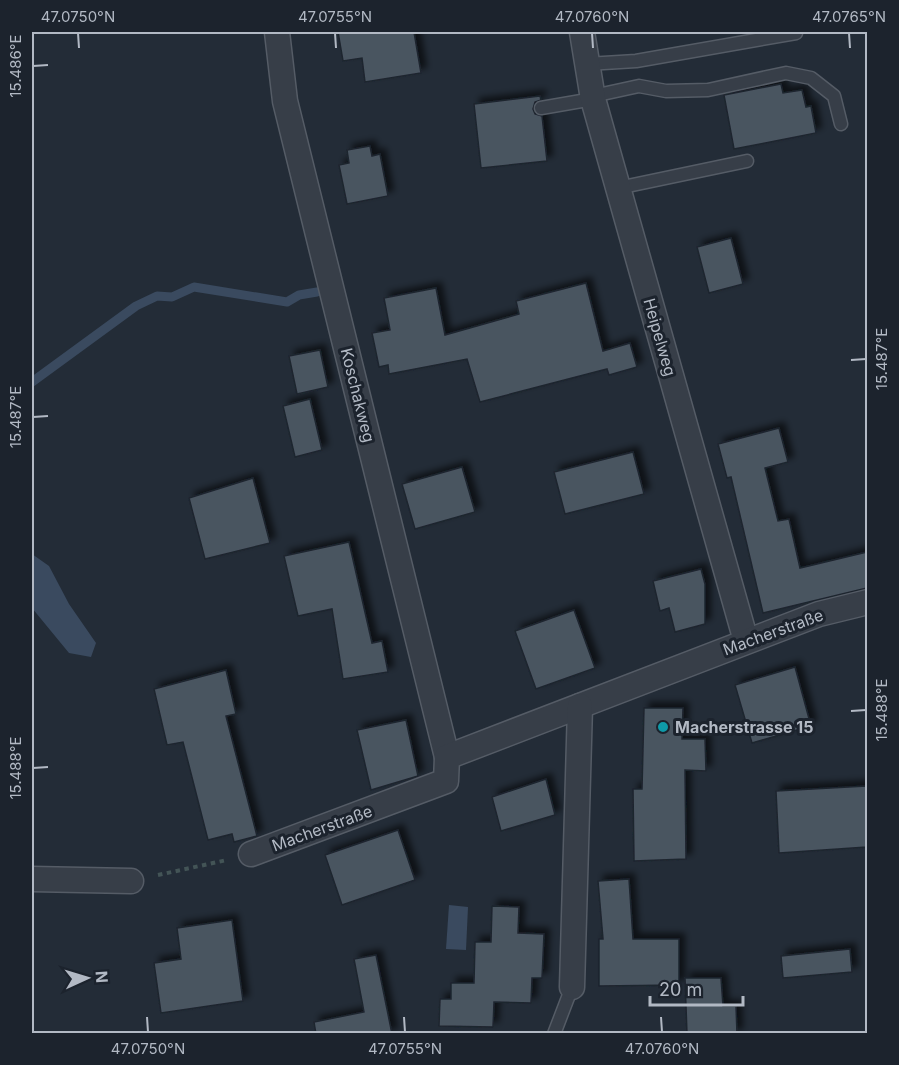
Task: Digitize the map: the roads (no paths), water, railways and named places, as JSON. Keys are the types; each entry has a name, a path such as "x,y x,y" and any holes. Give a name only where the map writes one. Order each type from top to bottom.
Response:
{"street":[{"name":"Koschakweg","path":"277,32 285,101 447,757"},
{"name":"Heipelweg","path":"582,32 593,98 746,641"},
{"name":"Macherstraße","path":"251,854 446,781 447,757 819,614 867,603"},
{"path":"572,987 580,706"},
{"path":"32,879 131,881"}],"lane":[{"path":"587,64 636,61 796,33"},
{"path":"542,108 639,86 666,91 708,90 786,73 811,78 834,96 841,124"},
{"path":"618,188 747,161"},
{"path":"554,1034 572,987"}],"water":[{"path":"32,554 49,566 69,604 96,643 91,657 69,653 32,608"},
{"path":"449,905 468,907 466,950 446,949"}],"waterway":[{"path":"32,382 136,306 157,296 172,297 194,287 287,302 299,295 317,292"}],"place":[{"name":"Macherstrasse 15","path":"663,727"}]}
